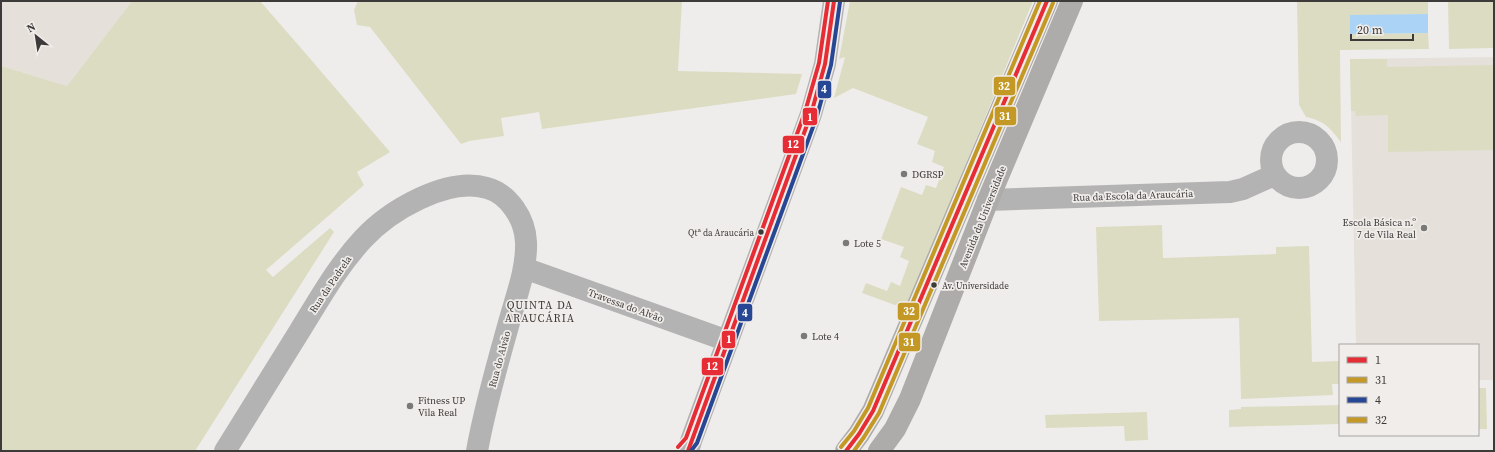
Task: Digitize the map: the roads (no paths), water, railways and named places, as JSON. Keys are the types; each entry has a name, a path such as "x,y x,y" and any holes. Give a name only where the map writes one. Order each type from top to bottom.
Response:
{"main road":[{"path":"846,451 859,434 873,411 1047,1"},
{"name":"Avenida da Universidade","path":"879,451 894,429 910,399 988,200 1072,1"}],"street":[{"path":"688,448 814,107 825,64 834,1"},
{"name":"Rua da Escola da Araucária","path":"988,200 1230,192 1243,189 1274,175"},
{"name":"Rua da Padrela","path":"225,451 333,276 354,249 372,230 393,214 430,194 455,186 468,184 488,188 501,194 511,204 520,218 525,234 526,250 524,268"},
{"name":"Travessa do Alvão","path":"524,268 728,341"},
{"name":"Rua do Alvão","path":"477,451 489,396 524,268"}],"water":[{"path":"1428,14 1428,33 1350,34 1350,15"}],"place":[{"name":"DGRSP","path":"904,174"},
{"name":"Escola Básica n.º 7 de Vila Real","path":"1424,228"},
{"name":"Qtª da Araucária","path":"761,232"},
{"name":"Lote 5","path":"846,243"},
{"name":"Av. Universidade","path":"934,285"},
{"name":"Lote 4","path":"804,336"},
{"name":"Fitness UP Vila Real","path":"410,406"}],"district":[{"name":"QUINTA DA ARAUCÁRIA","path":"540,311"}]}
